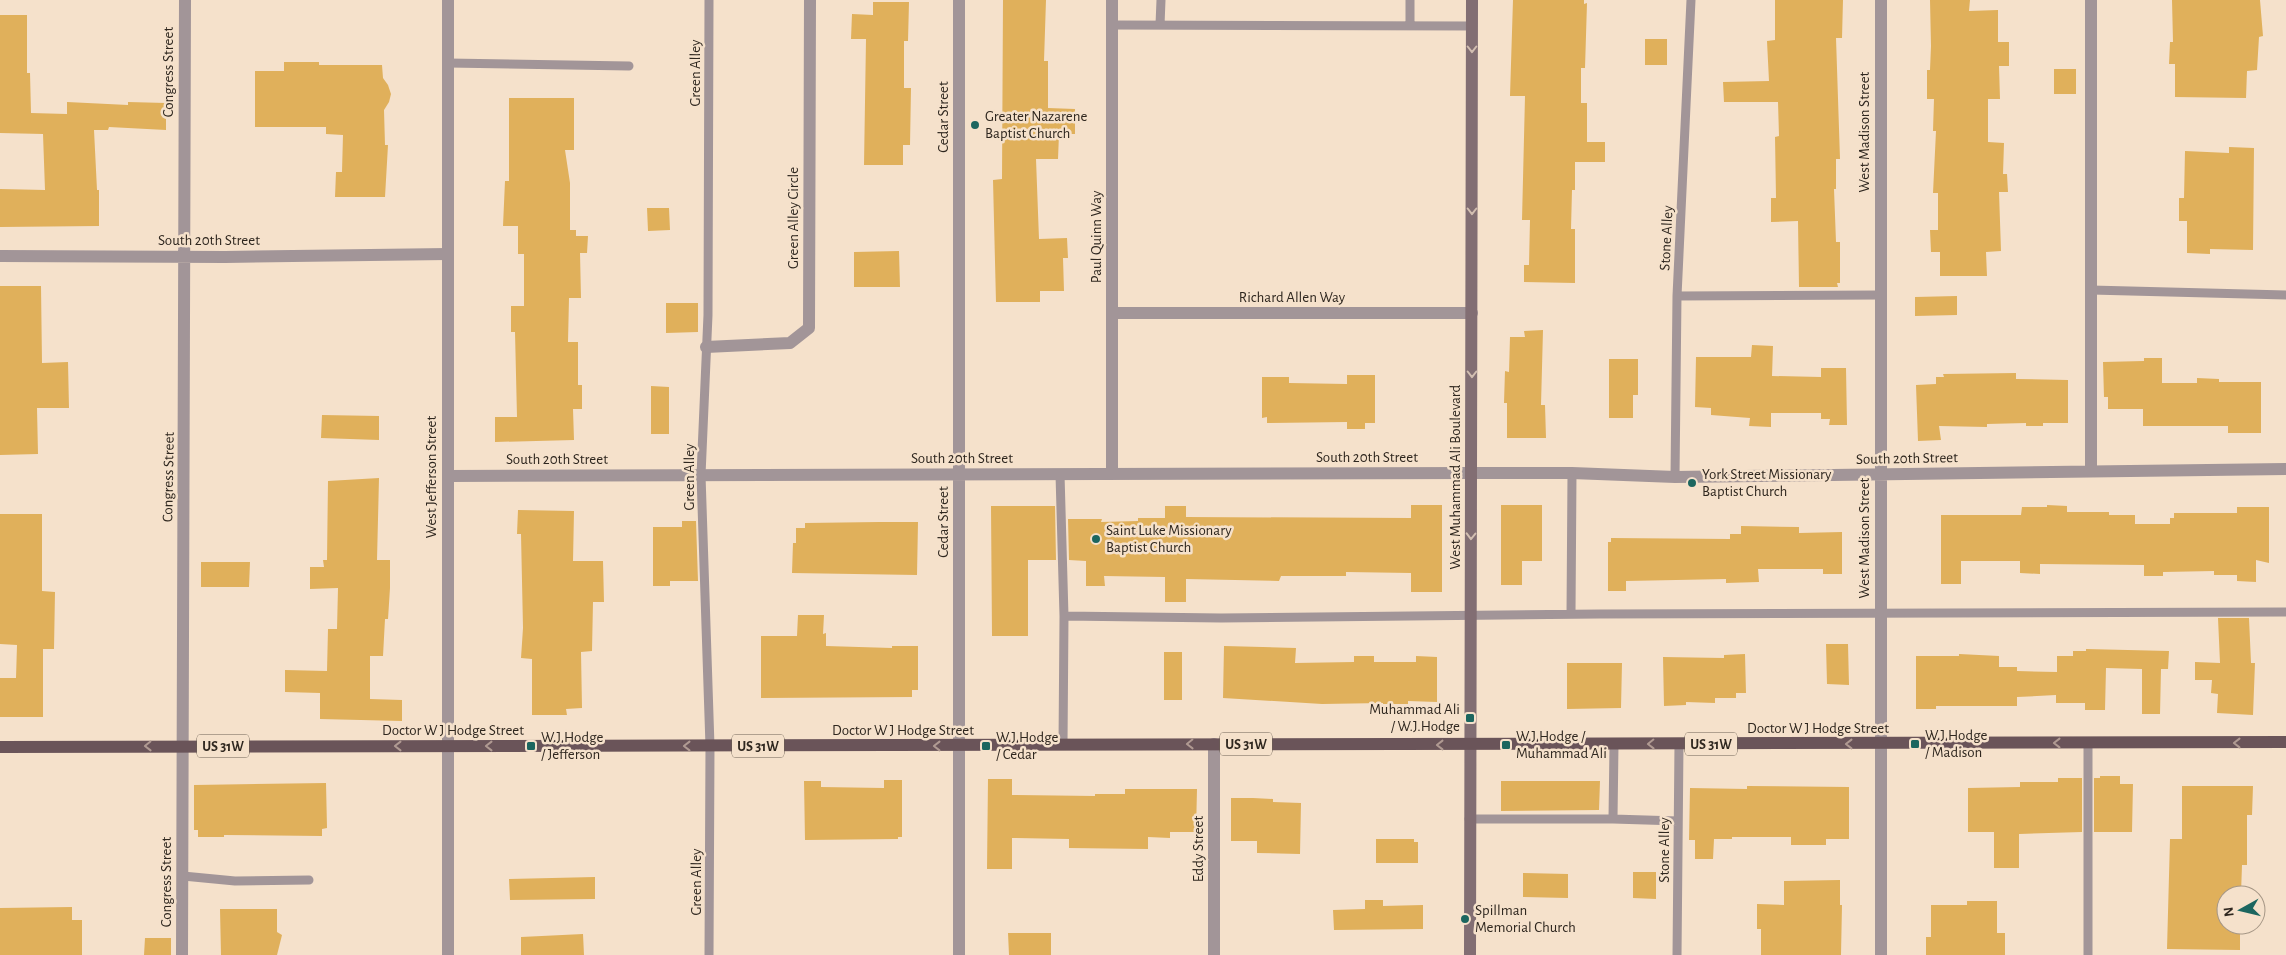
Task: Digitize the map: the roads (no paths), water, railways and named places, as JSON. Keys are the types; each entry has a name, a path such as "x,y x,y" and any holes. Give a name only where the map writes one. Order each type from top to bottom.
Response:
{"main road":[{"name":"West Muhammad Ali Boulevard","path":"1470,955 1472,0"},
{"name":"Doctor W J Hodge Street","path":"0,747 1614,745 2286,742"}],"street":[{"name":"Congress Street","path":"182,955 186,398 184,256 185,0"},
{"name":"West Jefferson Street","path":"448,0 448,955"},
{"name":"Green Alley Circle","path":"706,346 790,343 809,328 810,0"},
{"name":"Cedar Street","path":"959,0 959,955"},
{"name":"Paul Quinn Way","path":"1112,0 1112,474"},
{"name":"West Madison Street","path":"1880,0 1880,955"},
{"path":"2091,0 2091,471"},
{"name":"South 20th Street","path":"0,256 448,254"},
{"name":"Richard Allen Way","path":"1112,313 1472,313"},
{"name":"South 20th Street","path":"448,476 1572,473 1675,477 2286,469"},
{"name":"Eddy Street","path":"1214,744 1214,955"}],"lane":[{"name":"Green Alley","path":"709,0 706,346 701,475 710,746 709,955"},
{"path":"1160,0 1160,25"},
{"path":"1410,0 1410,25"},
{"name":"Stone Alley","path":"1675,477 1677,296 1691,0"},
{"path":"1112,25 1472,26"},
{"path":"448,63 629,66"},
{"path":"2091,290 2286,295"},
{"path":"1677,296 1880,295"},
{"path":"1572,473 1572,614"},
{"path":"1060,474 1064,616 1063,745"},
{"path":"1064,616 1221,618 1572,614 2286,612"},
{"path":"2088,743 2088,955"},
{"name":"Stone Alley","path":"1678,955 1679,744"},
{"path":"1613,819 1614,745"},
{"path":"1469,819 1678,821"},
{"path":"182,876 235,881 309,880"}],"place":[{"name":"Greater Nazarene Baptist Church","path":"975,125"},
{"name":"York Street Missionary Baptist Church","path":"1692,483"},
{"name":"Saint Luke Missionary Baptist Church","path":"1096,539"},
{"name":"Muhammad Ali / W.J.Hodge","path":"1470,718"},
{"name":"W.J.Hodge / Madison","path":"1915,744"},
{"name":"W.J.Hodge / Muhammad Ali","path":"1506,745"},
{"name":"W.J.Hodge / Jefferson","path":"531,746"},
{"name":"W.J.Hodge / Cedar","path":"986,746"},
{"name":"Spillman Memorial Church","path":"1465,919"}]}
